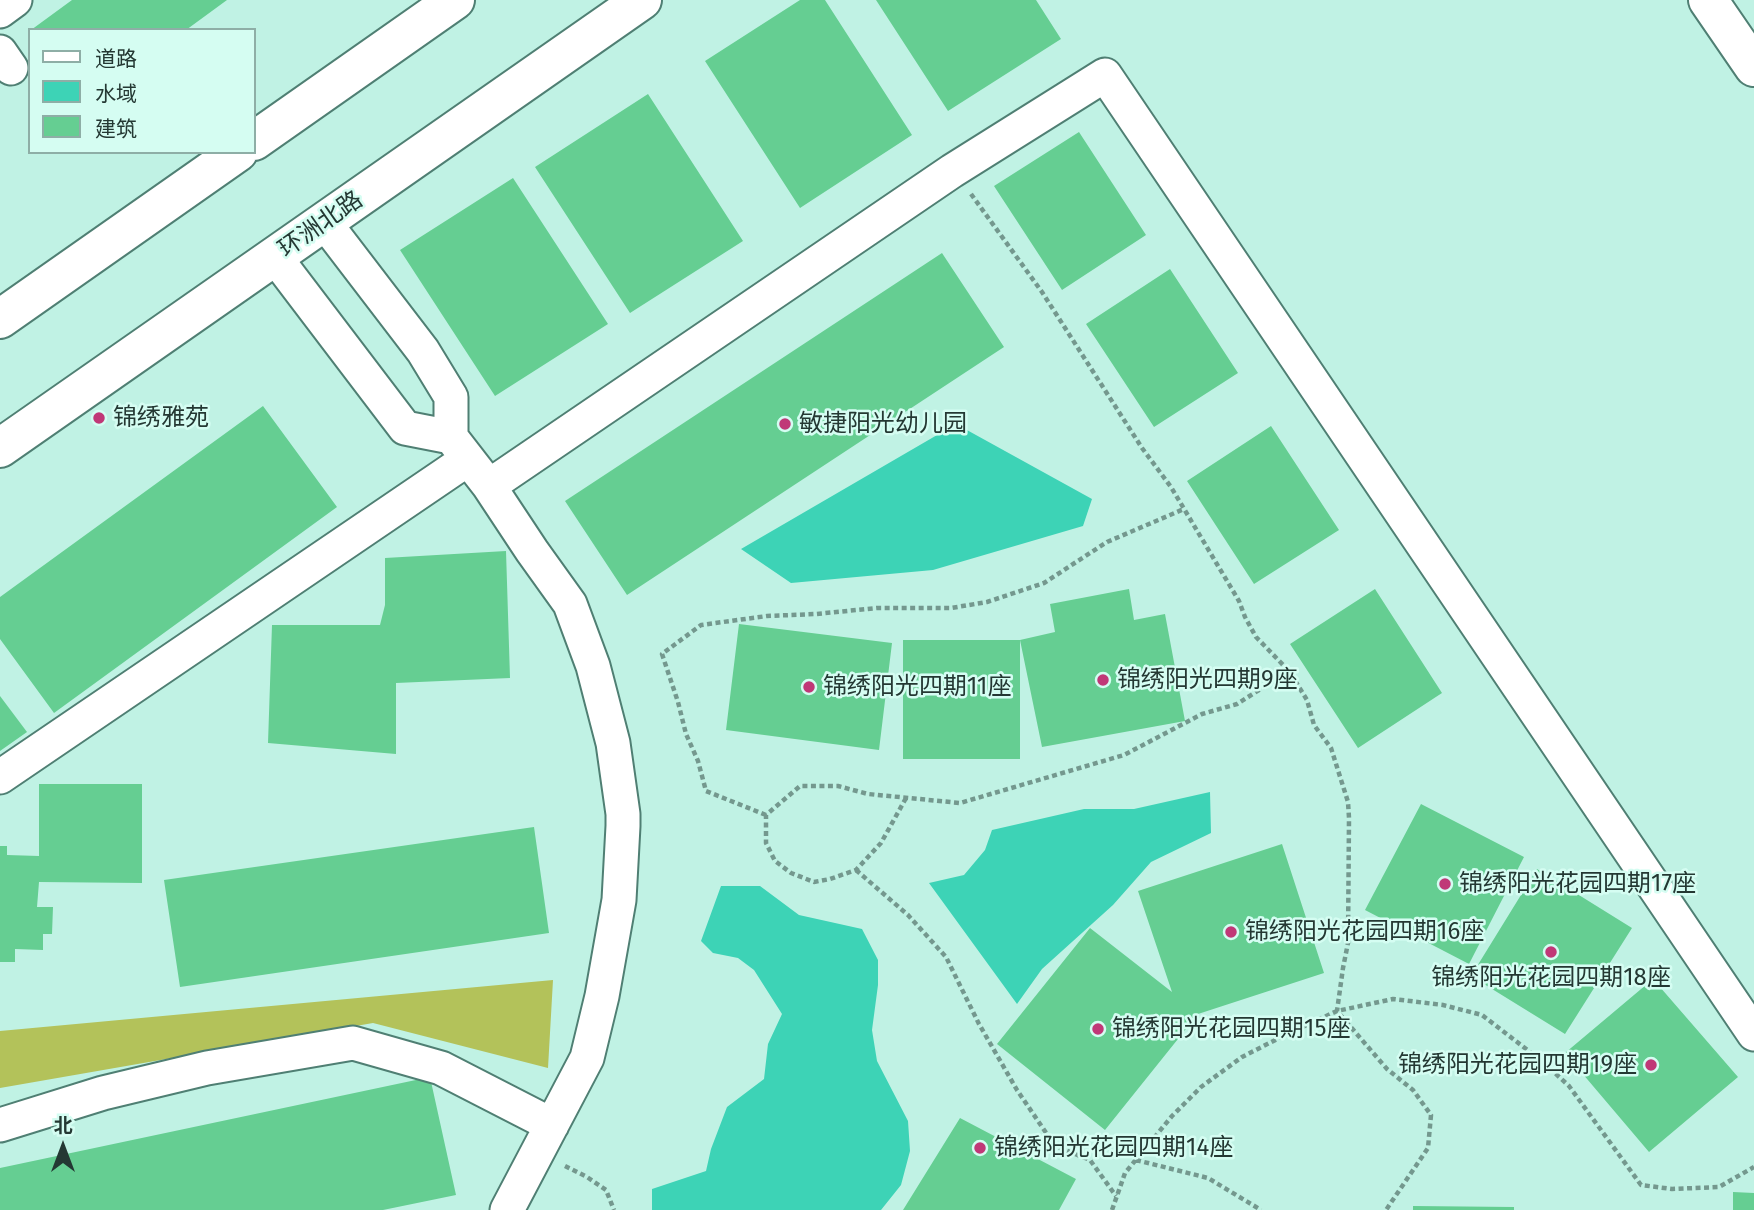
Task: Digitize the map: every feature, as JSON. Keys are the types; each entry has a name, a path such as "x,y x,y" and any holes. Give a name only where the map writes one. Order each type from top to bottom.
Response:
{"main road":[{"path":"256,140 454,0"},
{"name":"环洲北路","path":"0,448 642,0"},
{"path":"1708,0 1754,67"},
{"path":"0,319 235,154"}],"street":[{"path":"0,11 15,0"},
{"path":"489,486 952,171 1105,75 1754,1034"},
{"path":"325,223 423,351 451,397 459,448 489,486 570,604 593,666 614,743 623,814 619,900 602,996 587,1058 507,1210"},
{"path":"275,257 405,428 459,448"},
{"path":"0,777 459,448"},
{"path":"0,1125 103,1093 207,1068 353,1043 441,1068 545,1138"}],"path":[{"path":"952,171 1042,292 1095,372 1240,601 1256,637 1289,671 1307,700 1314,725 1331,748 1348,802 1349,818 1349,943 1337,1011 1387,1069 1413,1090 1431,1115 1428,1148 1386,1210"},
{"path":"766,815 706,791 698,761 686,734 662,654 701,625 767,616 877,608 951,608 987,602 1044,583 1107,542 1184,509"},
{"path":"906,798 881,844 856,870 830,879 814,882 791,873 775,861 766,844 766,815 800,786 838,786 868,794 960,803 1124,755 1202,714 1237,704 1289,671"},
{"path":"856,870 908,915 946,957 979,1024 1055,1146 1090,1160 1117,1196"},
{"path":"1111,1210 1125,1174 1172,1116 1201,1087 1242,1057 1337,1011 1393,999 1443,1005 1482,1015 1543,1062 1569,1086 1641,1185 1672,1189 1719,1187 1754,1167"},
{"path":"545,1138 587,1177 606,1190 614,1210"},
{"path":"1136,1160 1208,1178 1261,1210"}],"shaded area":[{"path":"553,980 548,1068 373,1023 0,1088 0,1031"}],"water":[{"path":"956,424 1092,499 1083,526 933,570 791,583 741,549"},
{"path":"1210,792 1211,833 1151,862 1113,905 1042,969 1017,1004 929,883 964,875 985,850 992,830 1084,809 1134,809"},
{"path":"721,886 760,886 799,915 862,929 878,960 878,985 872,1030 877,1061 908,1121 910,1151 901,1185 881,1210 652,1210 652,1189 706,1171 711,1149 727,1107 764,1079 768,1044 782,1014 754,970 738,958 713,953 701,941"}],"building":[{"path":"72,0 227,0 189,28 34,28"},
{"path":"800,0 825,0 912,135 800,208 705,61"},
{"path":"876,0 1036,0 1061,39 948,111"},
{"path":"648,94 743,241 630,313 535,167"},
{"path":"1079,132 1146,235 1062,290 994,186"},
{"path":"513,178 608,324 495,396 400,250"},
{"name":"敏捷阳光幼儿园","path":"942,253 1004,347 627,595 565,501"},
{"path":"1170,269 1238,373 1154,427 1086,324"},
{"path":"263,406 337,507 54,713 0,639 0,597"},
{"path":"1271,426 1339,530 1254,584 1187,481"},
{"path":"506,551 510,678 396,683 396,754 268,743 272,625 380,625 385,605 385,558"},
{"name":"锦绣阳光四期9座","path":"1129,589 1134,620 1165,614 1185,721 1042,747 1020,640 1055,632 1050,604"},
{"path":"1375,589 1442,693 1358,748 1290,644"},
{"name":"锦绣阳光四期11座","path":"739,624 892,643 879,750 726,730"},
{"path":"903,640 1020,640 1020,759 903,759"},
{"path":"0,696 27,732 0,751"},
{"path":"39,784 142,784 142,883 39,882 37,907 53,907 52,934 43,934 43,950 15,949 15,962 0,962 0,846 7,846 7,855 39,856"},
{"name":"锦绣阳光花园四期17座","path":"1421,804 1524,857 1469,964 1365,910"},
{"path":"534,827 549,933 180,987 164,880"},
{"path":"1282,844 1324,973 1198,1014 1105,1130 997,1044 1090,928 1172,992 1138,891"},
{"name":"锦绣阳光花园四期18座","path":"1537,869 1632,928 1565,1034 1471,976"},
{"name":"锦绣阳光花园四期19座","path":"1653,979 1738,1077 1649,1152 1565,1053"},
{"path":"430,1077 456,1195 383,1210 0,1210 0,1168"},
{"name":"锦绣阳光花园四期14座","path":"960,1118 1076,1179 1059,1210 903,1210"},
{"path":"1733,1192 1754,1193 1754,1210 1733,1210"},
{"path":"1413,1206 1514,1207 1514,1210 1413,1210"}],"place":[{"name":"锦绣雅苑","path":"99,418"},
{"name":"敏捷阳光幼儿园","path":"785,424"},
{"name":"锦绣阳光四期9座","path":"1103,680"},
{"name":"锦绣阳光四期11座","path":"809,687"},
{"name":"锦绣阳光花园四期17座","path":"1445,884"},
{"name":"锦绣阳光花园四期16座","path":"1231,932"},
{"name":"锦绣阳光花园四期18座","path":"1551,952"},
{"name":"锦绣阳光花园四期15座","path":"1098,1029"},
{"name":"锦绣阳光花园四期19座","path":"1651,1065"},
{"name":"锦绣阳光花园四期14座","path":"980,1148"}]}
